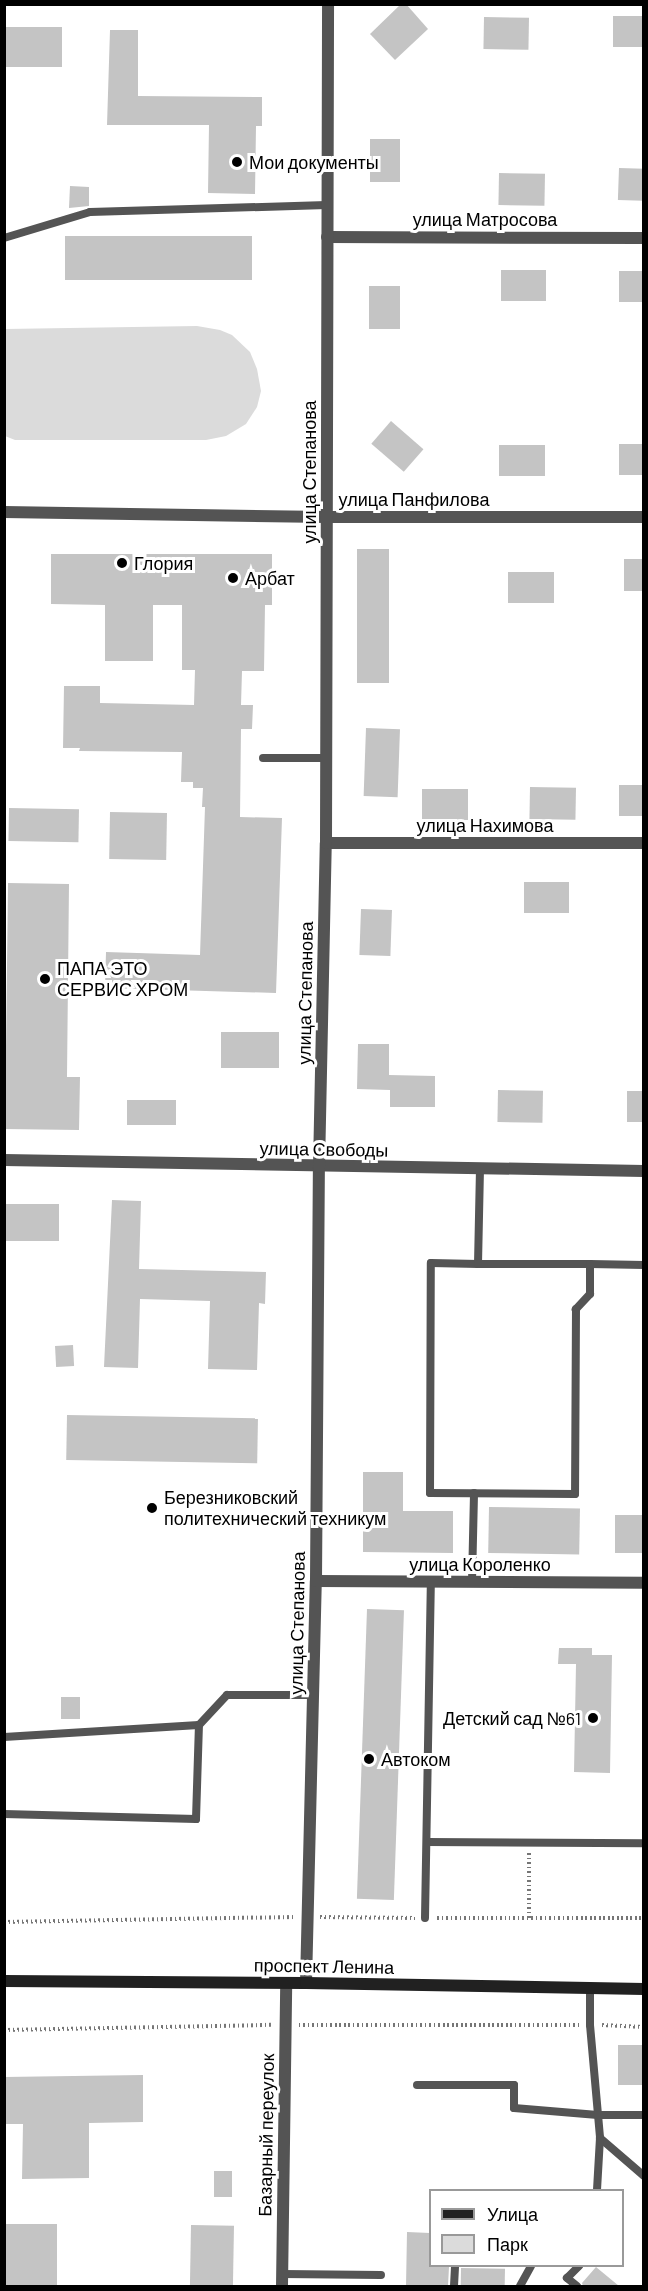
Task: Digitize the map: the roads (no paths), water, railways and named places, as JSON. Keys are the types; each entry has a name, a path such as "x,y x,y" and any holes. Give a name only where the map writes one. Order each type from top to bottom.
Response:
{"main road":[{"name":"проспект Ленина","path":"4,1981 644,1989"}],"street":[{"name":"улица Степанова","path":"306,1983 316,1581 319,1167 326,843 328,4"},
{"name":"улица Матросова","path":"327,237 644,238"},
{"name":"улица Панфилова","path":"4,512 327,517 644,517"},
{"name":"улица Нахимова","path":"326,843 644,843"},
{"name":"улица Свободы","path":"4,1160 480,1170 644,1171"},
{"name":"улица Короленко","path":"316,1581 644,1583"},
{"name":"Базарный переулок","path":"282,2280 286,1983"}],"lane":[{"path":"4,238 90,212 327,204"},
{"path":"263,758 326,758"},
{"path":"478,1264 480,1170"},
{"path":"590,1264 590,1294 576,1309 575,1494 430,1493 431,1263 478,1264 590,1264 644,1265"},
{"path":"472,1582 474,1493"},
{"path":"425,1918 431,1581"},
{"path":"4,1814 196,1818 199,1725 227,1695 314,1695"},
{"path":"4,1737 199,1725"},
{"path":"427,1842 644,1843"},
{"path":"590,1989 590,2025 600,2138 597,2189"},
{"path":"417,2085 514,2085 514,2108 598,2115 644,2115"},
{"path":"600,2138 644,2176"},
{"path":"454,2267 454,2286"},
{"path":"520,2286 530,2267"},
{"path":"577,2267 567,2278 577,2286"},
{"path":"282,2280 381,2275"}],"place":[{"name":"Мои документы","path":"237,162"},
{"name":"Глория","path":"122,563"},
{"name":"Арбат","path":"233,578"},
{"name":"ПАПА ЭТО СЕРВИС ХРОМ","path":"45,979"},
{"name":"Березниковский политехнический техникум","path":"152,1508"},
{"name":"Детский сад №61","path":"593,1718"},
{"name":"Автоком","path":"369,1759"}]}
